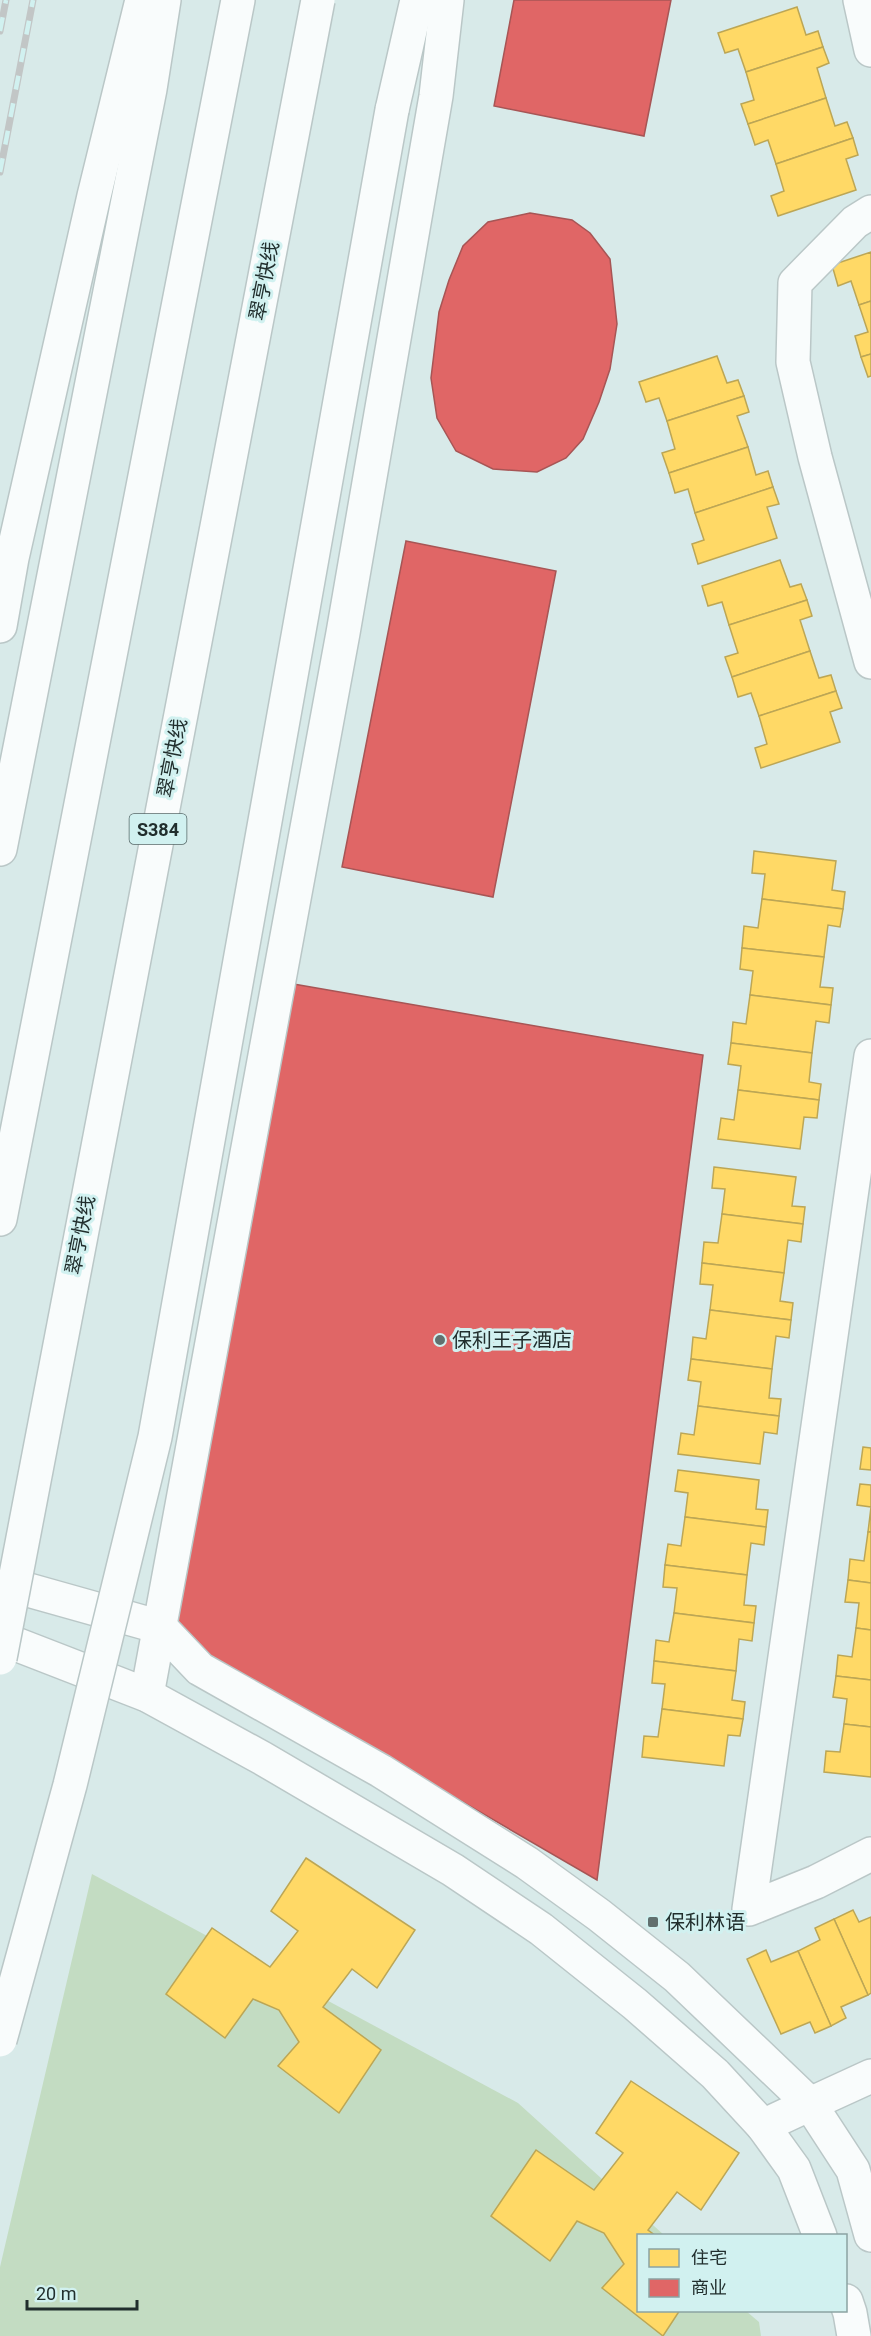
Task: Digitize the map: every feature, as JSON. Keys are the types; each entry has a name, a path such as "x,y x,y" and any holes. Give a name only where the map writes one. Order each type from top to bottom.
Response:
{"main road":[{"path":"0,626 12,558 142,0"},
{"path":"0,849 150,89 164,0"},
{"path":"0,1219 238,0"},
{"name":"翠亨快线","path":"0,1658 318,0"},
{"path":"0,2040 70,1785 155,1437 392,110 417,0"},
{"path":"147,1695 344,633 436,96 447,0"},
{"path":"860,0 871,50"},
{"path":"871,212 855,222 795,283 793,362 815,457 871,662"},
{"path":"871,1056 748,1909 816,1882 871,1854"},
{"path":"0,1582 160,1627 200,1669 381,1771 526,1863 599,1915 677,1977 810,2104 853,2170 871,2235"},
{"path":"0,1638 147,1695 262,1758 453,1870 541,1929 653,2019 715,2074 763,2126 794,2169 820,2234"},
{"path":"763,2126 871,2076"},
{"path":"847,2304 854,2336"}],"green space":[{"path":"92,1874 518,2103 663,2234 637,2234 637,2312 747,2312 759,2322 761,2336 0,2336 0,2267"}],"building: 住宅":[{"path":"797,7 806,35 818,31 823,47 746,72 738,49 725,53 718,33"},
{"path":"823,47 829,63 817,68 826,98 748,124 741,104 754,100 746,72"},
{"path":"826,98 835,126 847,122 853,138 776,164 768,140 755,145 748,124"},
{"path":"853,138 858,155 846,159 856,190 778,216 771,196 784,191 776,164"},
{"path":"871,252 871,301 859,305 851,281 838,286 832,265"},
{"path":"871,301 871,354 861,357 855,336 868,332 859,305"},
{"path":"871,354 871,376 868,377 861,357"},
{"path":"717,356 727,383 738,380 744,396 667,421 659,398 646,402 639,382"},
{"path":"744,396 749,412 737,416 748,447 669,473 662,453 675,449 667,421"},
{"path":"748,447 756,475 768,471 773,487 695,513 688,489 675,493 669,473"},
{"path":"773,487 779,504 767,507 777,538 698,564 692,544 704,540 695,513"},
{"path":"780,560 790,587 801,584 807,600 729,625 722,602 708,606 702,586"},
{"path":"807,600 812,616 800,620 810,651 732,677 725,657 738,653 729,625"},
{"path":"810,651 819,678 831,675 836,691 759,716 751,693 738,697 732,677"},
{"path":"836,691 842,708 830,712 840,742 761,768 755,748 767,744 759,716"},
{"path":"754,851 836,861 832,890 845,892 843,909 762,899 765,874 752,873"},
{"path":"762,899 843,909 840,927 828,925 824,957 742,948 744,926 758,928"},
{"path":"742,948 824,957 820,987 833,988 831,1005 750,995 753,971 740,969"},
{"path":"750,995 831,1005 829,1023 816,1021 812,1053 731,1043 733,1022 746,1024"},
{"path":"311,1020 544,1059 521,1193 287,1155"},
{"path":"731,1043 812,1053 809,1082 821,1084 819,1100 738,1090 741,1066 728,1064"},
{"path":"738,1090 819,1100 817,1118 804,1117 800,1149 718,1139 721,1118 734,1120"},
{"path":"287,1155 430,1178 425,1209 476,1219 450,1376 589,1399 567,1532 420,1506 405,1601 219,1570"},
{"path":"714,1167 796,1177 792,1206 805,1207 803,1224 722,1214 725,1189 712,1188"},
{"path":"722,1214 803,1224 801,1242 788,1240 784,1273 702,1263 704,1242 718,1243"},
{"path":"702,1263 784,1273 780,1301 793,1303 791,1320 710,1310 713,1285 700,1284"},
{"path":"710,1310 791,1320 789,1338 776,1336 772,1369 691,1359 693,1337 706,1339"},
{"path":"691,1359 772,1369 769,1398 781,1399 779,1416 698,1406 701,1382 688,1380"},
{"path":"698,1406 779,1416 777,1434 764,1432 760,1464 678,1454 681,1433 694,1435"},
{"path":"863,1447 871,1448 871,1470 860,1469"},
{"path":"678,1470 759,1480 756,1509 768,1510 766,1527 685,1517 688,1493 675,1491"},
{"path":"860,1484 871,1485 871,1507 857,1505"},
{"path":"871,1507 871,1532 868,1532"},
{"path":"685,1517 766,1527 764,1545 751,1543 747,1575 665,1565 668,1544 681,1546"},
{"path":"868,1532 871,1532 871,1583 848,1580 850,1559 864,1561"},
{"path":"665,1565 747,1575 744,1605 756,1606 754,1623 674,1613 677,1588 663,1587"},
{"path":"848,1580 871,1583 871,1630 856,1628 859,1603 845,1602"},
{"path":"674,1613 754,1623 752,1641 739,1639 736,1671 654,1661 656,1640 669,1642"},
{"path":"856,1628 871,1630 871,1680 836,1676 838,1655 852,1657"},
{"path":"654,1661 736,1671 732,1700 745,1702 743,1719 662,1709 665,1684 652,1683"},
{"path":"836,1676 871,1680 871,1727 844,1724 847,1699 833,1697"},
{"path":"662,1709 743,1719 740,1736 728,1735 724,1766 642,1757 644,1736 658,1737"},
{"path":"844,1724 871,1727 871,1777 824,1772 826,1751 840,1752"},
{"path":"306,1858 415,1930 377,1988 352,1969 323,2007 381,2050 339,2113 278,2066 299,2042 279,2010 253,1999 225,2038 166,1994 212,1928 270,1967 298,1931 271,1911"},
{"path":"853,1910 859,1922 871,1917 871,1993 868,1995 834,1919"},
{"path":"834,1919 868,1995 841,2007 846,2018 831,2026 798,1951 820,1940 815,1928"},
{"path":"766,1950 771,1962 798,1951 831,2026 815,2033 810,2022 781,2034 747,1959"},
{"path":"631,2081 739,2153 701,2210 677,2192 648,2230 653,2234 637,2234 637,2312 679,2312 663,2336 602,2288 624,2264 604,2233 577,2221 550,2261 491,2216 536,2150 594,2190 623,2153 596,2133"}],"building: 商业":[{"path":"514,0 671,0 644,136 494,106"},
{"path":"530,213 572,220 590,233 610,259 617,324 610,369 583,439 566,458 537,472 493,469 456,451 437,418 431,378 439,312 463,246 488,222"},
{"path":"406,541 556,571 493,897 342,867"},
{"name":"保利王子酒店","path":"282,982 703,1055 597,1880 158,1625"}],"railway":[{"path":"0,31 6,0"},
{"path":"0,172 33,0"}],"place":[{"name":"保利王子酒店","path":"440,1340"},
{"name":"保利林语","path":"653,1922"}]}
